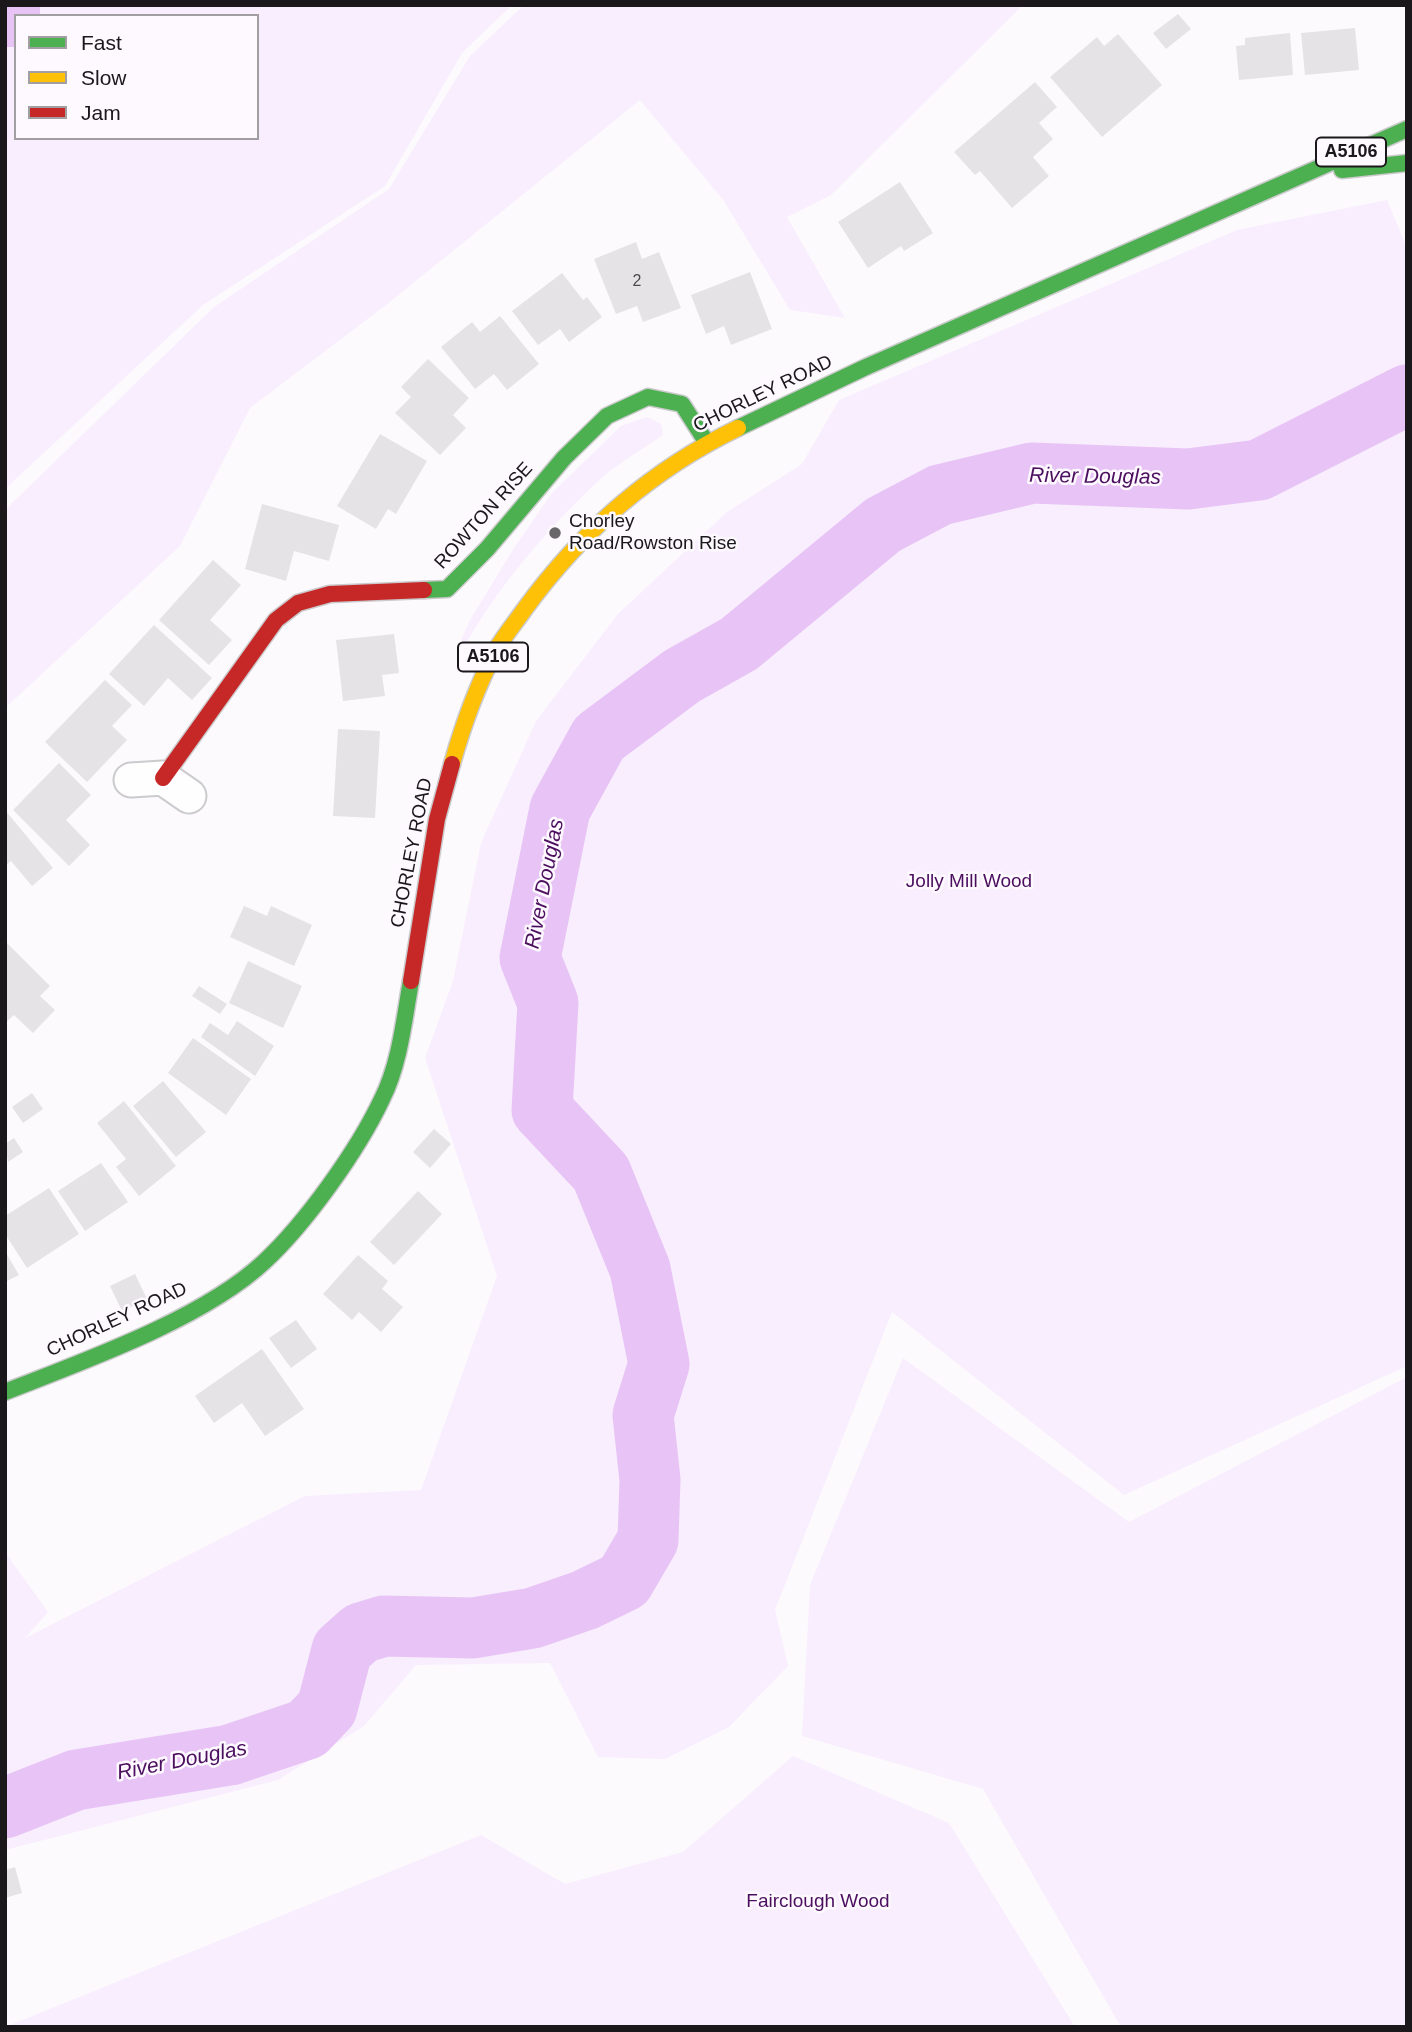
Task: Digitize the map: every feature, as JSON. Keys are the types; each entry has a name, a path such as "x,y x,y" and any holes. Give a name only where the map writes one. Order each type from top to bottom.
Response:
{"main road":[{"name":"CHORLEY ROAD","path":"5,1392 82,1362 173,1321 220,1293 264,1262 333,1181 383,1098 401,1040 437,819 464,722 497,648 539,590 592,528 649,482 707,443 866,367 1407,128"},
{"name":"CHORLEY ROAD","path":"1295,176 1407,163"},
{"name":"ROWTON RISE","path":"161,785 276,620 298,603 330,594 447,589 487,549 564,458 607,416 648,397 682,404 707,443"}],"green space":[{"path":"5,5 512,5 462,53 385,186 203,305 5,489"},
{"path":"524,5 1023,5 831,195 787,217 845,318 790,310 724,201 640,100 386,305 250,408 180,546 5,708 5,510 214,307 389,189 470,56"},
{"name":"Jolly Mill Wood","path":"1387,200 1407,248 1407,1366 1124,1495 892,1312 775,1610 788,1666 729,1727 665,1759 598,1757 550,1663 416,1665 364,1726 278,1780 5,1850 5,1552 48,1612 25,1638 305,1496 421,1490 497,1276 425,1058 453,981 481,843 536,721 618,614 727,512 802,464 839,400 1237,230"},
{"path":"647,417 661,424 663,435 609,472 574,505 538,543 505,584 462,651 457,649 470,620 552,493 621,426"},
{"path":"903,1358 1129,1522 1407,1377 1407,2027 1121,2027 983,1789 802,1736 810,1585"},
{"name":"Fairclough Wood","path":"793,1756 949,1823 1075,2027 5,2027 481,1835 565,1884 683,1852"}],"shaded area":[{"path":"5,5 40,5 40,14 14,14 14,47 5,47"}],"building":[{"path":"1178,14 1191,29 1166,49 1153,33"},
{"path":"1355,28 1359,70 1305,75 1301,33"},
{"path":"1290,33 1293,75 1239,80 1236,46 1245,45 1245,38"},
{"path":"1118,34 1162,85 1102,137 1050,77 1097,37 1104,46"},
{"path":"1035,82 1057,107 1039,123 1053,139 1033,157 1049,176 1012,208 980,171 975,175 954,152"},
{"path":"900,182 933,233 904,251 901,246 868,268 838,222"},
{"path":"636,242 642,259 659,252 681,308 643,322 637,306 616,314 594,259"},
{"path":"750,272 772,329 731,345 724,326 706,334 691,295"},
{"path":"562,273 583,300 587,297 602,317 569,342 560,329 538,345 512,311"},
{"path":"500,316 539,364 507,390 494,374 475,389 441,347 472,322 480,332"},
{"path":"428,359 469,398 453,415 466,428 440,455 395,413 411,397 401,387"},
{"path":"380,434 427,461 396,514 388,509 376,529 337,506"},
{"path":"262,504 339,525 329,561 294,551 286,581 245,569"},
{"path":"213,560 241,585 210,620 232,640 209,665 159,620"},
{"path":"154,625 212,678 192,700 168,678 144,706 109,674"},
{"path":"394,634 399,673 382,675 385,696 343,701 336,640"},
{"path":"105,680 132,705 112,726 127,740 87,782 45,742"},
{"path":"338,729 380,731 375,818 333,816"},
{"path":"59,763 91,795 66,820 90,845 69,866 13,810"},
{"path":"5,810 53,868 32,886 11,861 5,866"},
{"path":"244,906 267,916 271,906 312,925 294,966 230,937"},
{"path":"5,941 50,986 40,996 55,1010 33,1033 14,1015 5,1023"},
{"path":"248,961 302,986 283,1028 229,1003"},
{"path":"199,986 227,1004 220,1014 192,996"},
{"path":"237,1021 274,1046 255,1076 201,1037 210,1023 228,1035"},
{"path":"193,1038 251,1079 226,1115 168,1073"},
{"path":"163,1081 206,1132 176,1157 133,1106"},
{"path":"32,1093 43,1109 23,1123 12,1107"},
{"path":"124,1101 176,1166 139,1196 116,1167 126,1159 97,1123"},
{"path":"434,1129 451,1144 430,1168 413,1152"},
{"path":"14,1138 23,1152 8,1162 5,1144"},
{"path":"101,1163 128,1202 85,1231 58,1191"},
{"path":"49,1188 79,1234 27,1268 5,1234 5,1216"},
{"path":"418,1191 442,1214 394,1265 370,1242"},
{"path":"5,1251 19,1275 5,1282"},
{"path":"358,1255 388,1281 382,1289 403,1307 381,1332 359,1312 352,1320 323,1294"},
{"path":"135,1274 147,1299 122,1311 110,1286"},
{"path":"296,1320 317,1349 291,1368 269,1338"},
{"path":"262,1349 304,1409 265,1436 242,1403 214,1423 195,1396"},
{"path":"15,1867 22,1893 5,1898 5,1870"}],"waterway":[{"name":"River Douglas","path":"5,1808 76,1780 230,1755 307,1729 327,1708 342,1650 361,1633 384,1626 473,1628 533,1618 585,1600 624,1581 648,1540 650,1480 643,1415 659,1364 640,1269 601,1173 542,1110 548,1003 530,958 560,809 599,738 682,676 739,644 883,525 940,495 1032,473 1188,479 1259,470 1407,395"}],"traffic: fast":[{"path":"738,428 866,367 1407,129"},
{"path":"1342,170 1407,163"},
{"path":"424,590 447,589 487,549 564,458 607,416 648,397 682,404 707,443"},
{"path":"5,1392 106,1352 176,1320 239,1283 280,1246 330,1185 382,1099 397,1056 411,981"}],"traffic: slow":[{"path":"452,764 471,706 496,650 546,582 593,530 619,506 676,463 738,428"}],"traffic: jam":[{"path":"163,778 276,620 298,603 330,594 424,590"},
{"path":"411,981 437,819 452,764"}],"place":[{"name":"Chorley Road/Rowston Rise","path":"555,533"}]}
